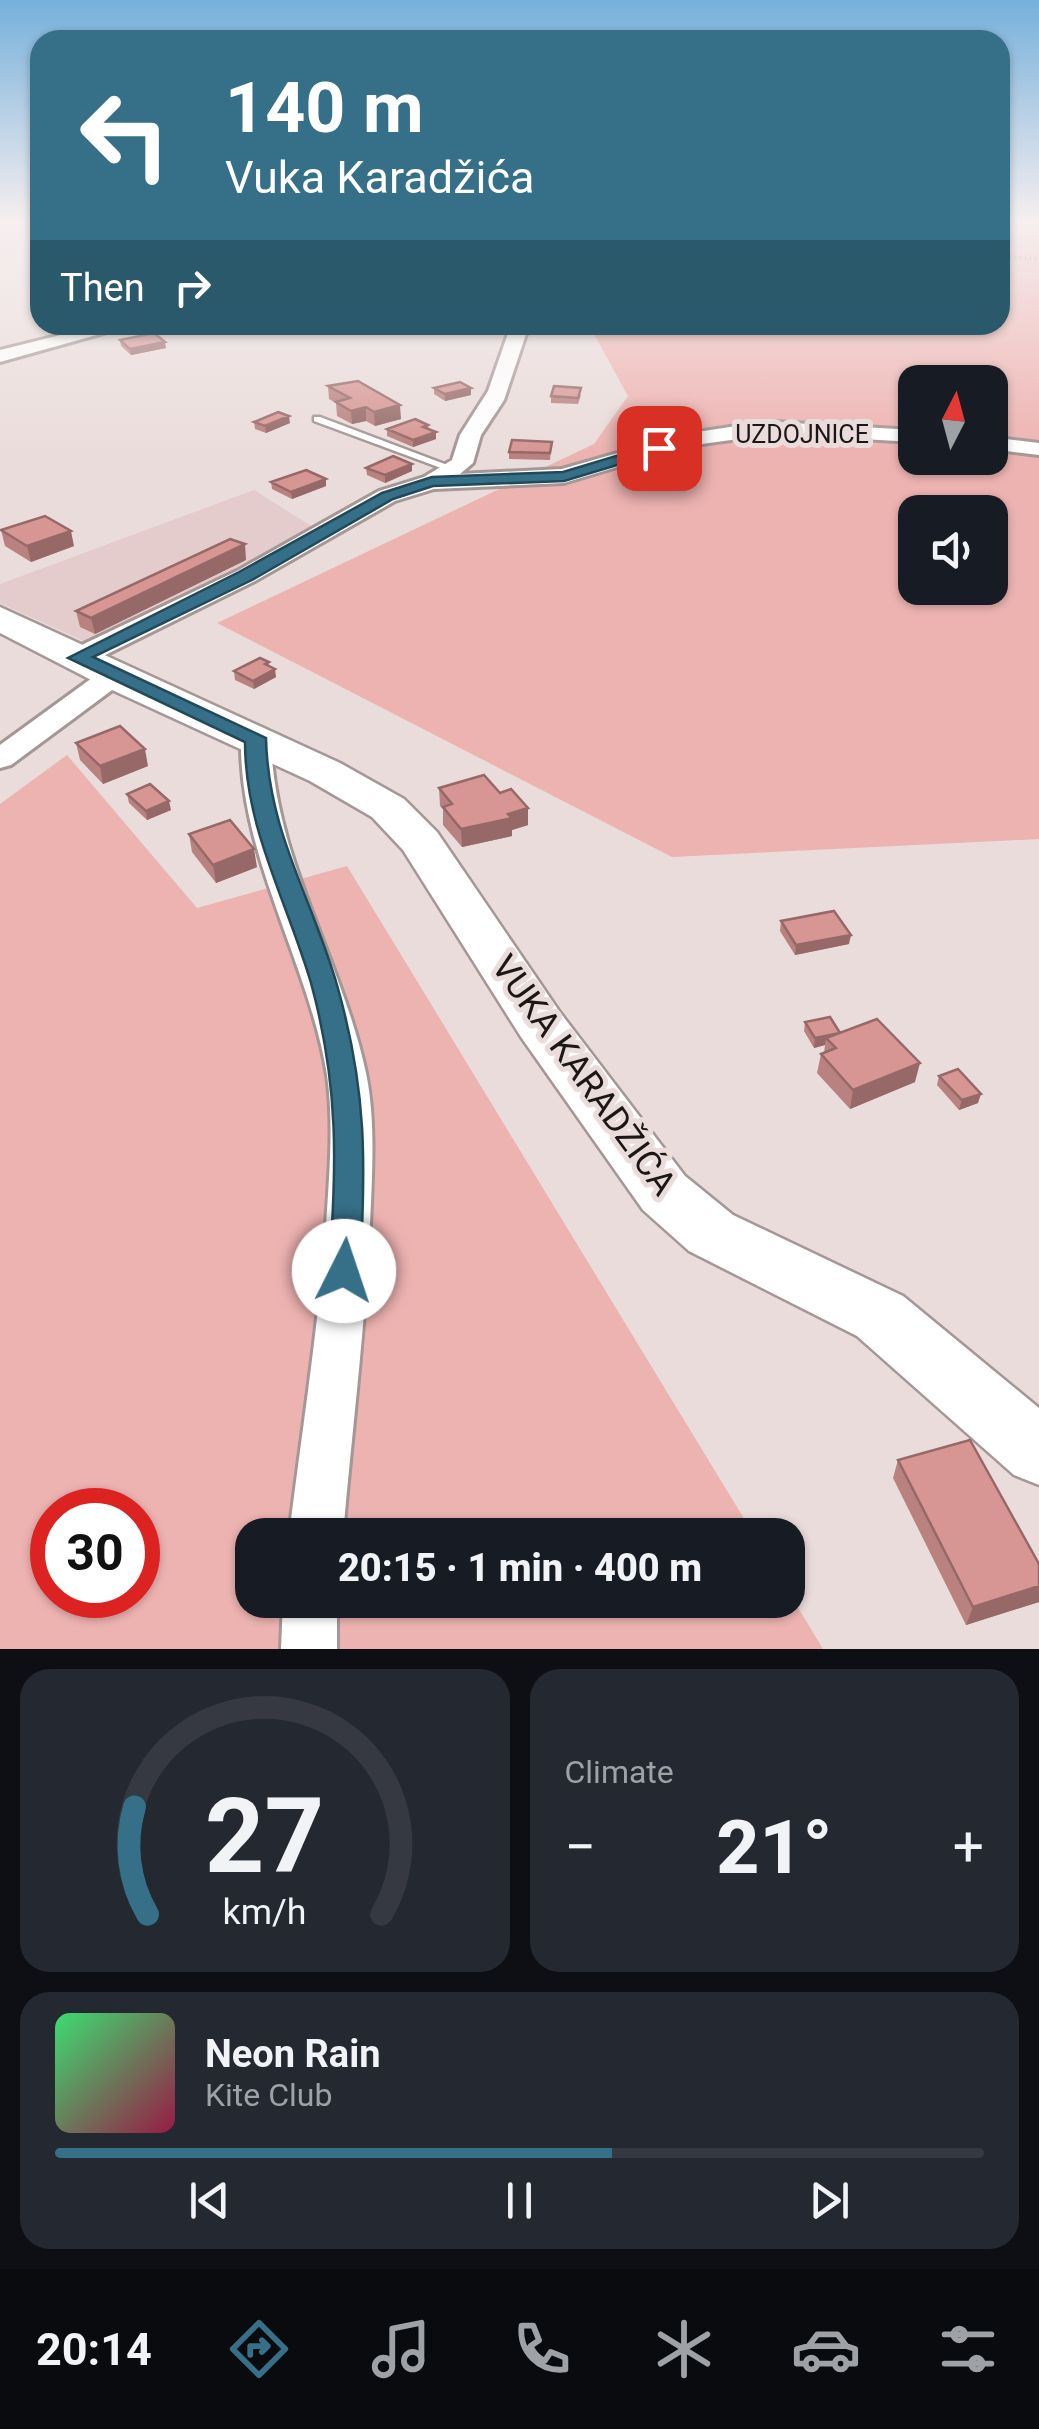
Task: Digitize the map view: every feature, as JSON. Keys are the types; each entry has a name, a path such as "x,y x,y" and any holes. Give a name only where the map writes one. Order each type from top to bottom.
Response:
{"street":[{"path":"0,356 84,335"},
{"path":"442,476 462,463 468,434 495,399 514,335"},
{"name":"UZDOJNICE","path":"78,658 246,576 388,496 442,476 564,476 684,440 759,430 898,435"},
{"path":"1008,445 1039,449"},
{"name":"VUKA KARADŽIĆA","path":"0,618 113,676 256,738 388,808 421,842 540,1024 664,1194 711,1232 880,1316 1039,1452"},
{"path":"0,759 113,676"},
{"path":"256,738 256,775 265,826 317,963 347,1077 351,1172 318,1518"},
{"path":"309,1649 310,1618"}],"lane":[{"path":"317,419 442,476"}],"shaded area":[{"path":"1010,298 1039,298 1039,839 672,857 217,623 594,444 628,396 594,335 1010,335"},
{"path":"254,490 316,529 86,642 0,603 0,584"},
{"path":"67,755 197,908 347,866 744,1518 235,1518 235,1618 804,1618 823,1649 0,1649 0,804"}],"building":[{"path":"156,335 165,342 130,349 120,340"},
{"path":"358,381 400,405 374,412 366,407 351,411 336,402 350,398 328,386"},
{"path":"460,382 471,388 445,394 434,388"},
{"path":"554,386 581,388 578,398 551,396"},
{"path":"278,412 289,416 265,426 254,422"},
{"path":"415,419 436,432 413,440 387,429"},
{"path":"512,440 552,442 550,453 509,452"},
{"path":"393,456 412,464 385,475 366,468"},
{"path":"306,470 326,479 291,492 271,482"},
{"path":"45,516 71,531 27,546 1,530"},
{"path":"230,539 245,544 91,618 76,611"},
{"path":"260,658 275,669 253,681 234,671"},
{"path":"120,726 145,749 100,766 76,743"},
{"path":"484,775 500,793 511,789 528,808 508,814 512,818 461,829 443,807 452,804 439,788"},
{"path":"150,784 169,801 146,811 127,794"},
{"path":"230,820 254,849 213,865 189,834"},
{"path":"834,911 851,935 796,945 781,921"},
{"path":"830,1017 840,1033 815,1038 805,1022"},
{"path":"877,1019 920,1063 853,1090 821,1054 836,1048 826,1038"},
{"path":"958,1069 981,1094 962,1100 939,1076"},
{"path":"970,1440 1039,1564 1039,1586 973,1607 898,1460"}],"route":[{"path":"344,1271 351,1172 347,1077 300,910 265,826 256,775 256,738 78,658 246,576 388,496 432,482 564,476 659,448"}]}
